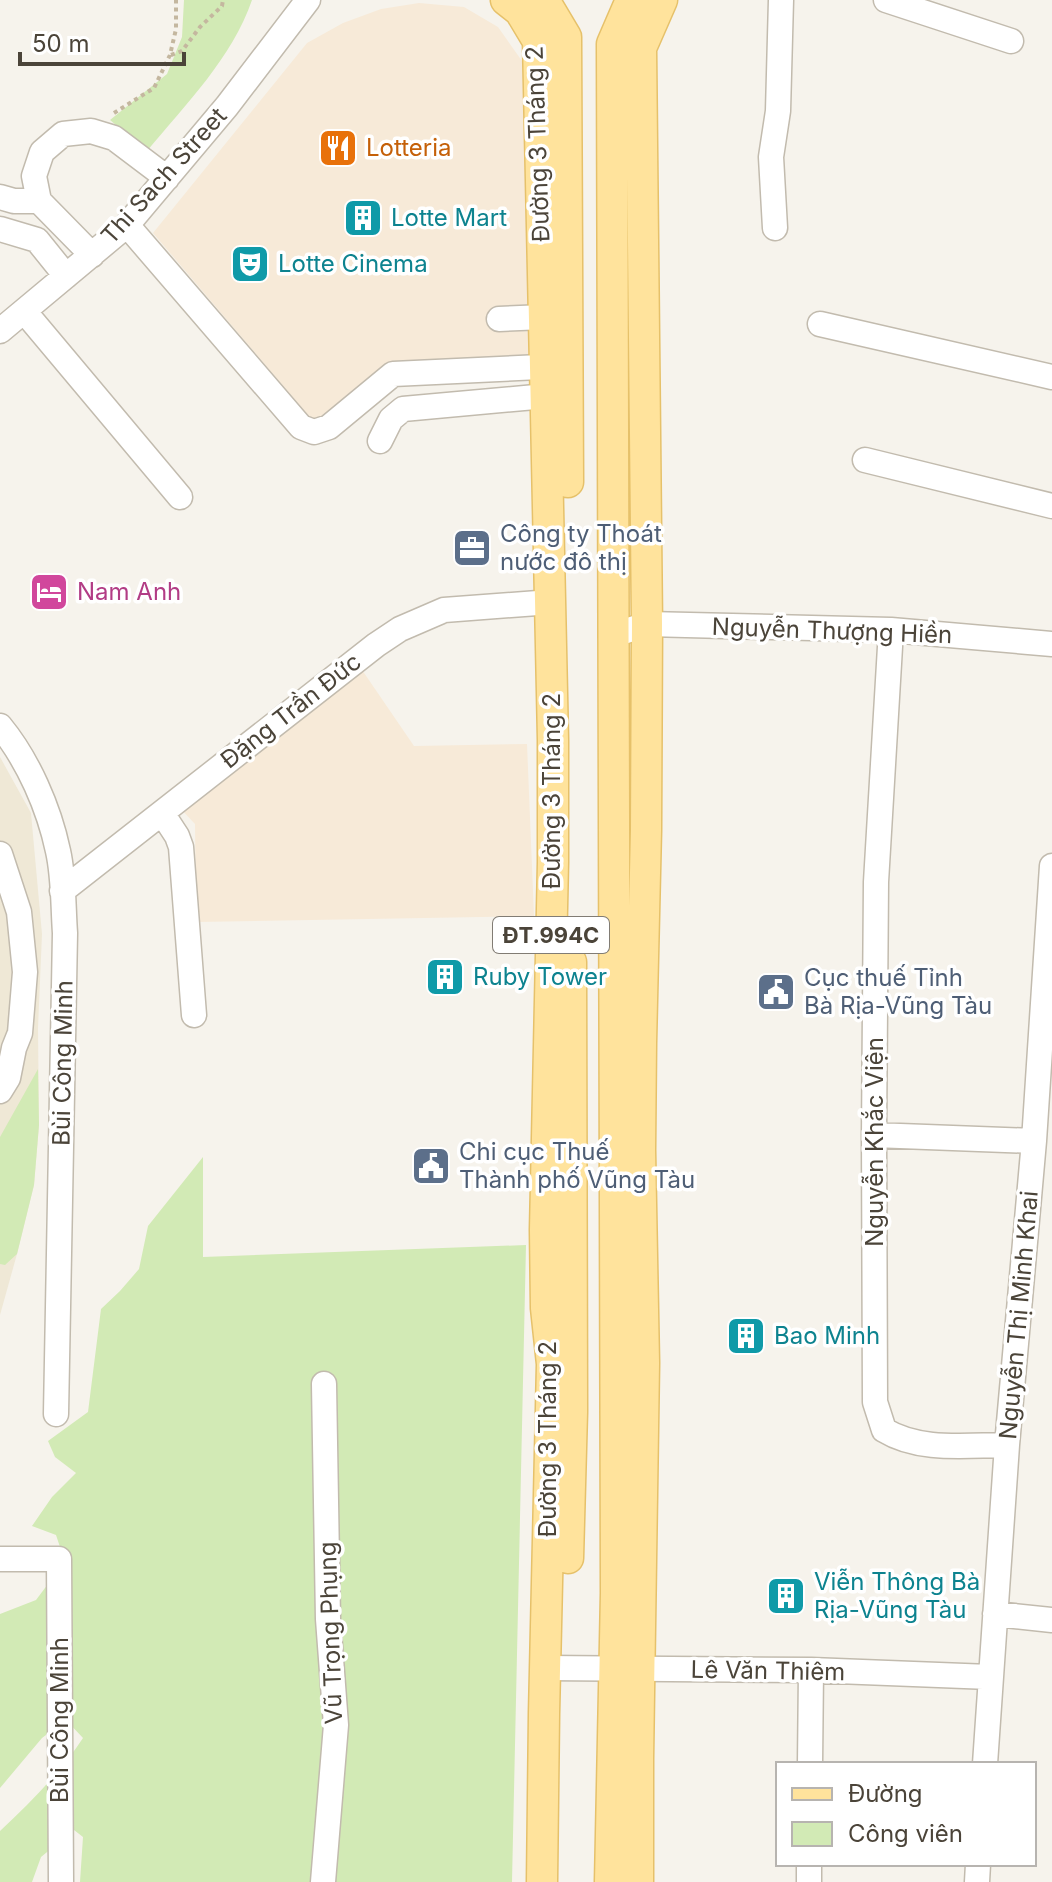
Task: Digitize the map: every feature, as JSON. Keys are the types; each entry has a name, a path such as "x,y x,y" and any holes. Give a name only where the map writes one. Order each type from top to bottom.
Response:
{"main road":[{"name":"Đường 3 Tháng 2","path":"506,0 520,11 538,41 544,317 553,376 560,638 572,1412 542,1882"},
{"name":"Đường 3 Tháng 2","path":"540,0 547,5 566,37 553,376 551,602 560,638"},
{"name":"ĐT.994C","path":"631,0 612,44 616,1546 637,1819 638,1882"},
{"name":"ĐT.994C","path":"610,1882 627,1668 644,1363 640,1150 647,624 641,48 662,0"},
{"name":"Đường 3 Tháng 2","path":"554,1668 560,1882"}],"street":[{"name":"Thi Sach Street","path":"0,331 127,225 227,106 308,0"},
{"path":"775,228 771,157 778,111 781,0"},
{"path":"886,0 1011,41"},
{"path":"92,255 39,201 34,176 42,152 63,134 91,131 114,138 167,178"},
{"path":"0,197 14,201 39,201"},
{"path":"127,225 301,427 314,432 329,427 393,374 553,376"},
{"path":"0,229 37,240 66,276"},
{"path":"161,264 180,248"},
{"path":"24,311 180,497"},
{"path":"499,319 544,317"},
{"path":"820,324 1052,377"},
{"path":"380,441 391,419 403,409 553,376"},
{"path":"865,460 1052,506"},
{"name":"Đặng Trần Đức","path":"62,891 400,629 444,610 551,602"},
{"name":"Nguyễn Thượng Hiền","path":"614,635 647,624 891,630 1052,644"},
{"name":"Nguyễn Khắc Viện","path":"891,630 876,882 875,1402 884,1430 899,1439 938,1445 1007,1445"},
{"name":"Bùi Công Minh","path":"0,726 29,770 50,822 58,852 62,891 65,933 56,1414"},
{"path":"162,813 181,847 194,1015"},
{"path":"0,854 19,912 25,972 20,1033 8,1078 0,1091"},
{"name":"Nguyễn Thị Minh Khai","path":"985,1762 1007,1445 1034,1141 1046,1051 1052,866"},
{"path":"874,1135 1034,1141"},
{"name":"Vũ Trọng Phụng","path":"323,1882 336,1725 328,1619 324,1384"},
{"name":"Bùi Công Minh","path":"0,1559 59,1559 61,1882"},
{"path":"995,1614 1052,1620"},
{"name":"Lê Văn Thiêm","path":"554,1668 811,1670 990,1677"},
{"path":"810,1762 811,1670"}],"path":[{"path":"104,118 154,88 170,55 176,29 176,0"},
{"path":"170,55 182,51 200,27 222,6 223,0"}],"shaded area":[{"path":"419,3 464,7 498,27 522,61 530,88 537,362 391,368 319,428 153,233 307,43 343,23 381,9"},
{"path":"360,667 414,746 527,744 534,916 196,922 195,824 179,807"},
{"path":"0,757 31,813 42,934 38,1028 39,1125 34,1185 0,1315"}],"green space":[{"path":"184,0 252,0 220,61 147,151 110,120 167,74 182,37"},
{"path":"38,1069 39,1125 34,1185 17,1254 5,1265 0,1264 0,1137"},
{"path":"203,1157 203,1257 526,1245 512,1882 80,1882 83,1837 74,1830 41,1857 32,1882 0,1882 0,1831 44,1787 83,1738 66,1720 42,1738 0,1788 0,1614 36,1600 51,1580 62,1553 56,1535 32,1526 52,1497 76,1473 55,1457 48,1441 88,1412 101,1309 139,1269 148,1226"}],"place":[{"name":"Lotteria","path":"338,148"},
{"name":"Lotte Mart","path":"363,218"},
{"name":"Lotte Cinema","path":"250,264"},
{"name":"Công ty Thoát nước đô thị","path":"472,548"},
{"name":"Nam Anh","path":"49,592"},
{"name":"Ruby Tower","path":"445,977"},
{"name":"Cục thuế Tỉnh Bà Rịa-Vũng Tàu","path":"776,992"},
{"name":"Chi cục Thuế Thành phố Vũng Tàu","path":"431,1166"},
{"name":"Bao Minh","path":"746,1336"},
{"name":"Viễn Thông Bà Rịa-Vũng Tàu","path":"786,1596"}]}
